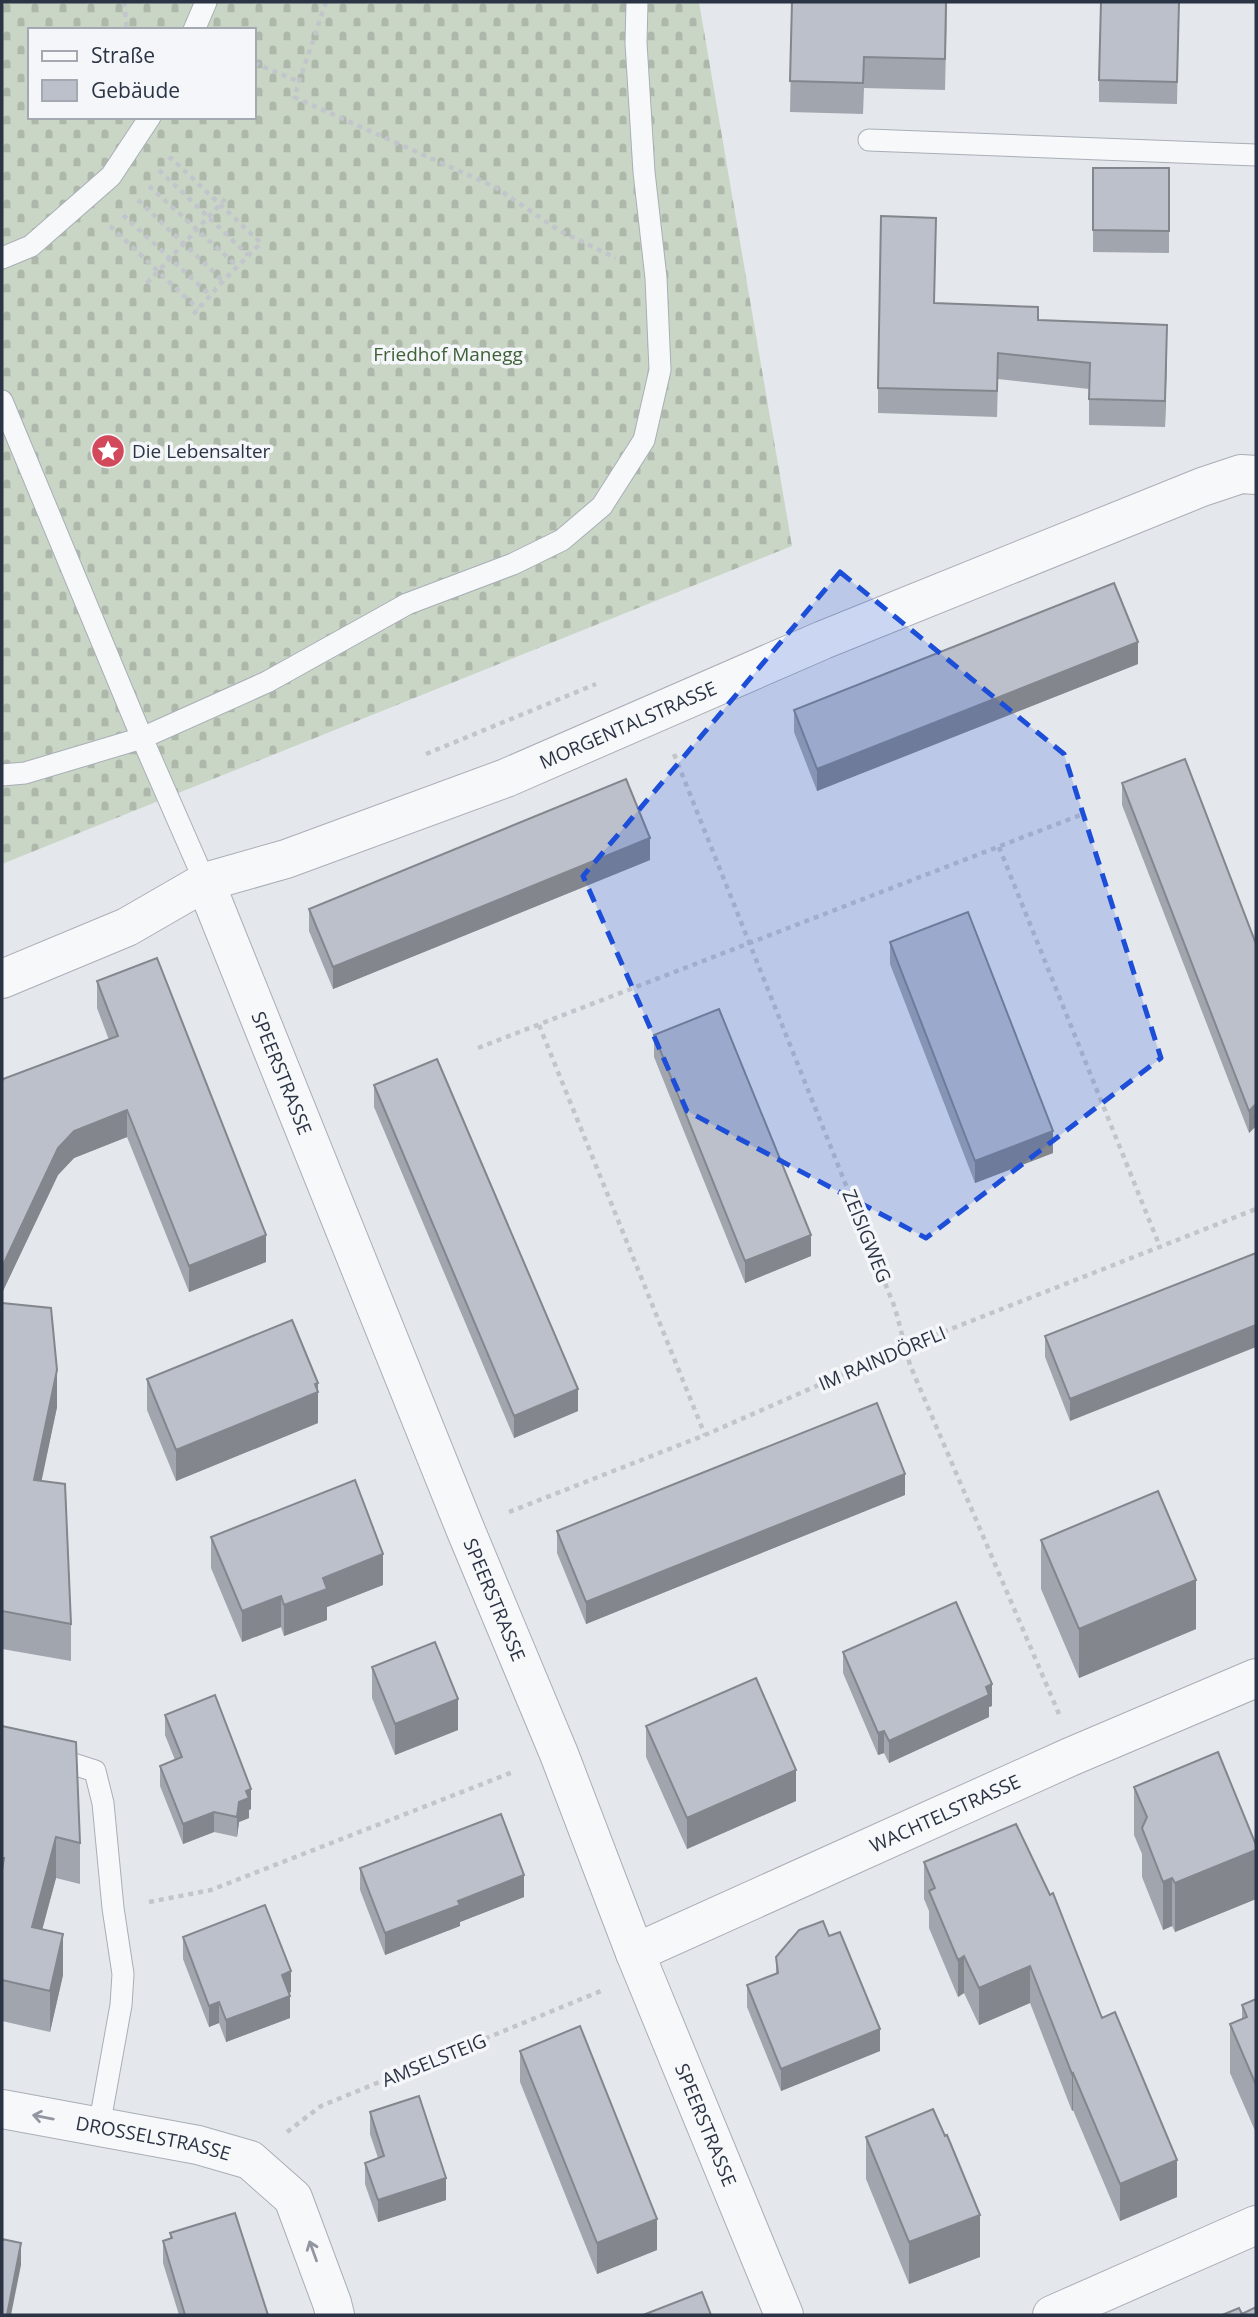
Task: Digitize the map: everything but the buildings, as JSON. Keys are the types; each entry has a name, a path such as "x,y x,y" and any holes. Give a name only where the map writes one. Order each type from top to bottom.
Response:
{"street":[{"name":"MORGENTALSTRASSE","path":"2,979 127,927 205,882 286,859 506,778 823,640 1202,487 1241,474 1256,475"},
{"name":"SPEERSTRASSE","path":"205,882 559,1754 635,1953 783,2315"},
{"name":"WACHTELSTRASSE","path":"635,1953 1070,1757 1256,1678"},
{"name":"DROSSELSTRASSE","path":"2,2109 198,2145 250,2160 293,2198 334,2315"},
{"path":"1052,2315 1256,2225"}],"lane":[{"path":"195,28 206,2"},
{"path":"2,775 25,773 142,738 267,682 407,604 513,564 562,540 602,506 644,440 660,370 656,278 644,172 636,43 637,2"},
{"path":"2,258 31,246 111,176 149,119"},
{"path":"869,140 1256,155"},
{"path":"2,401 205,882"},
{"path":"67,1762 95,1771 103,1803 122,1974 121,2004 99,2127"}],"path":[{"path":"124,2 127,28"},
{"path":"326,2 294,97 495,187 560,231 656,278"},
{"path":"256,64 300,82"},
{"path":"134,196 171,159 261,243 191,317"},
{"path":"159,170 248,255"},
{"path":"111,176 223,281"},
{"path":"146,183 237,266"},
{"path":"147,283 228,196"},
{"path":"198,309 110,226 120,212 210,295"},
{"name":"ZEISIGWEG","path":"672,748 895,1308 910,1365 1062,1720"},
{"path":"478,1048 1083,814"},
{"path":"999,846 1160,1247"},
{"path":"539,1025 705,1435"},
{"name":"IM RAINDÖRFLI","path":"509,1512 705,1435 905,1347 1256,1209"},
{"path":"113,1908 211,1890 513,1772"},
{"name":"AMSELSTEIG","path":"283,2135 321,2106 601,1991"}],"highlighted area":[{"path":"840,572 1064,754 1161,1058 926,1238 687,1111 583,876"}],"green space":[{"name":"Friedhof Manegg","path":"2,2 699,2 792,546 2,864"}],"place":[{"name":"Die Lebensalter","path":"108,451"}]}
